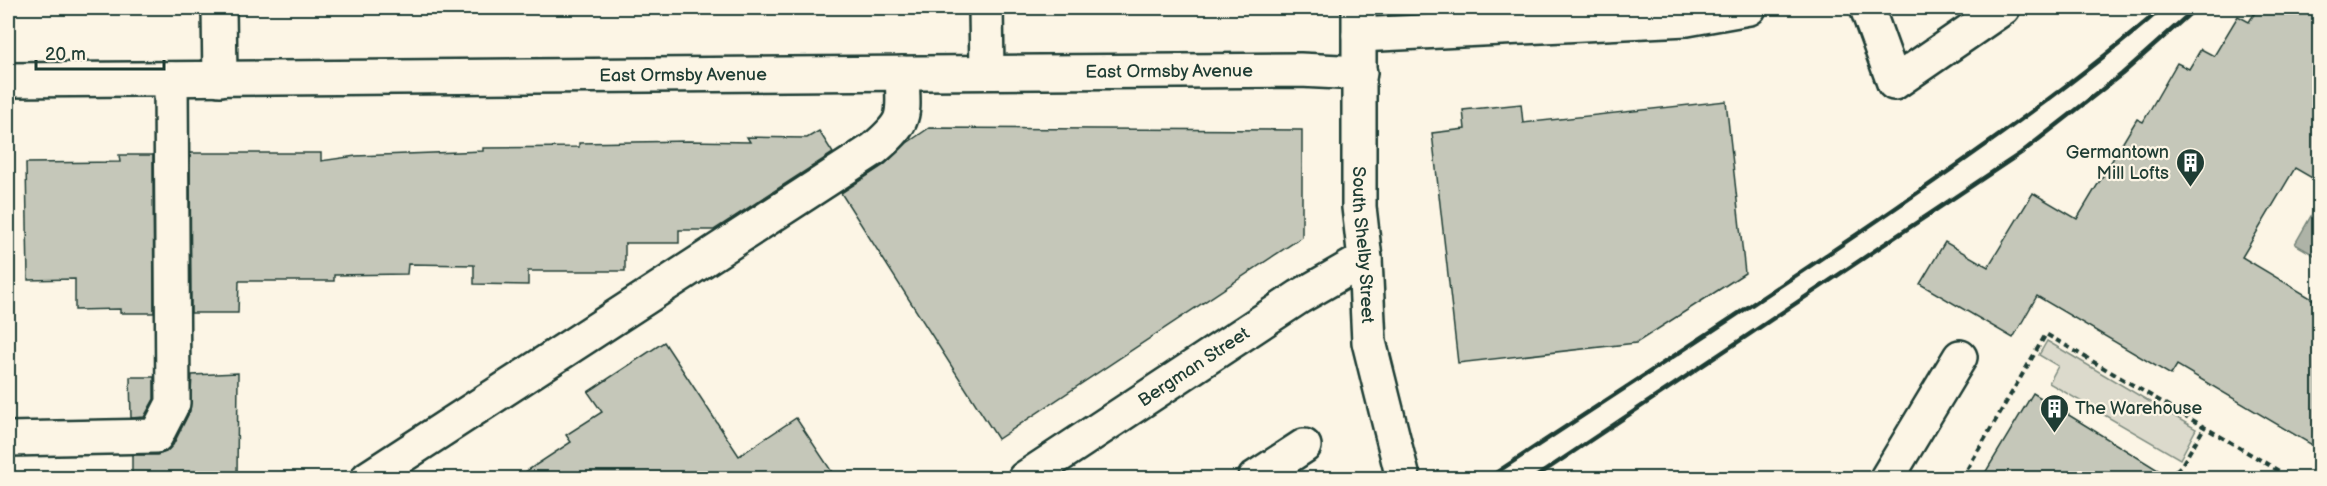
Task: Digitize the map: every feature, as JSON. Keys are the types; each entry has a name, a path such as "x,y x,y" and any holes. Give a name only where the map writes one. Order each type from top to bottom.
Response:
{"street":[{"path":"219,8 220,79"},
{"path":"986,8 987,72"},
{"path":"1359,21 1477,18 1687,19 1749,8"},
{"path":"1867,8 1894,83 2002,8"},
{"name":"South Shelby Street","path":"1359,21 1359,207 1365,259 1369,342 1403,478"},
{"name":"East Ormsby Avenue","path":"8,80 1300,69 1360,73"},
{"path":"368,478 874,149 896,131 903,116 902,73"},
{"path":"8,439 156,436 172,404 171,79"},
{"name":"Bergman Street","path":"1025,478 1299,297 1365,259"},
{"path":"1887,478 1960,357"},
{"path":"1255,478 1304,446"}],"path":[{"path":"1962,478 2046,334 2291,478"},
{"path":"2168,478 2181,466 2204,428"}],"shaded area":[{"path":"2315,209 2319,211 2319,258 2295,244"},
{"path":"2047,341 2196,429 2180,459 2049,383 2058,366 2039,355"}],"building":[{"name":"Germantown Mill Lofts","path":"2258,8 2319,8 2319,182 2295,168 2242,257 2319,303 2319,449 2177,365 2171,375 2037,296 2013,338 1920,284 1945,242 1988,267 2033,193 2077,219 2137,119 2143,122 2177,63 2189,69 2201,49 2214,56 2238,16 2249,22"},
{"path":"1726,101 1745,273 1636,343 1458,363 1432,133 1465,129 1463,110 1521,104 1523,123"},
{"path":"929,128 1302,130 1302,237 998,439 841,193 884,165 907,143"},
{"path":"819,131 833,153 714,230 679,230 679,243 625,243 625,271 528,271 528,285 474,284 474,265 408,264 407,274 334,275 334,281 239,281 238,313 191,313 190,153 321,153 321,161 356,156 483,151 483,148 579,147 579,143 750,142 747,137 807,138"},
{"path":"119,155 153,155 154,313 120,313 120,309 75,310 75,279 28,280 26,163 120,162"},
{"path":"664,342 739,456 796,418 836,478 516,478 571,442 566,435 602,412 588,392"},
{"path":"238,373 237,478 132,478 132,455 157,455 166,452 173,445 190,411 192,375"},
{"path":"130,377 154,377 154,399 144,417 131,418"},
{"name":"The Warehouse","path":"2033,393 2171,478 1982,478"}],"railway":[{"path":"1488,478 1795,276 1999,136 2162,8"},
{"path":"1534,478 2021,153 2122,74 2196,8"}],"place":[{"name":"Germantown Mill Lofts","path":"2190,188"},
{"name":"The Warehouse","path":"2054,434"}]}
